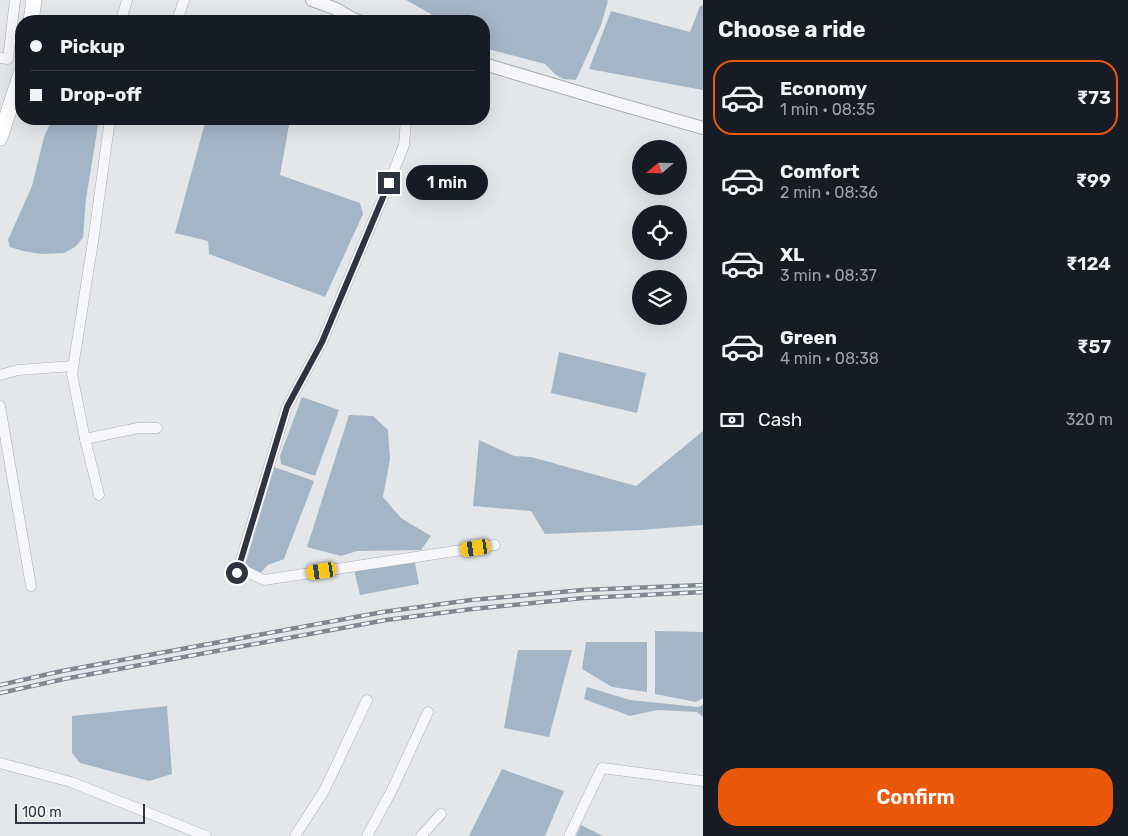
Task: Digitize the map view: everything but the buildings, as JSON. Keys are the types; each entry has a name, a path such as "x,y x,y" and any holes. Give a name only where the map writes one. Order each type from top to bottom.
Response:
{"main road":[{"path":"32,15 34,0"},
{"path":"0,138 15,92"}],"street":[{"path":"0,58 8,59 15,0"},
{"path":"123,15 127,0"},
{"path":"179,15 184,0"},
{"path":"312,0 338,4 348,15"},
{"path":"490,66 703,128"},
{"path":"99,495 84,440 72,374 109,125"},
{"path":"406,125 404,145 389,183 322,342 287,407 238,570 264,580 495,545"},
{"path":"0,375 18,370 73,366"},
{"path":"0,406 30,586"},
{"path":"84,440 138,428 157,428"},
{"path":"295,836 324,791 367,700"},
{"path":"367,836 391,792 428,712"},
{"path":"0,762 72,782 206,836"},
{"path":"569,836 602,768 703,781"},
{"path":"422,836 441,814"}],"water":[{"path":"406,0 608,1 601,25 576,80 563,79 545,64 490,50 490,15 431,14"},
{"path":"703,5 703,90 589,69 611,11 690,32 700,6"},
{"path":"49,125 98,125 86,199 83,238 75,247 64,253 41,254 23,251 10,247 8,240 32,186 44,137"},
{"path":"204,125 289,125 280,175 360,203 363,214 325,297 209,254 208,241 175,233"},
{"path":"559,352 646,373 637,413 551,393"},
{"path":"302,397 339,410 315,476 281,464 280,456"},
{"path":"349,415 373,416 388,430 390,459 383,497 401,518 431,536 421,550 357,551 341,556 307,547"},
{"path":"703,431 703,525 545,534 531,511 473,506 479,440 514,456 531,457 636,486"},
{"path":"274,467 314,481 284,559 268,565 259,574 245,566"},
{"path":"394,558 415,563 419,584 360,595 354,570"},
{"path":"655,631 703,632 703,698 696,702 655,694"},
{"path":"586,642 647,642 647,692 612,687 582,669"},
{"path":"518,650 572,650 549,737 504,728"},
{"path":"587,687 630,700 698,707 703,705 703,717 697,712 657,710 630,716 584,699"},
{"path":"167,706 172,774 149,781 80,763 72,753 72,716"},
{"path":"502,769 564,791 545,836 469,836"},
{"path":"581,825 603,836 576,836"}],"railway":[{"path":"0,685 62,671 383,612 471,600 583,590 703,585"},
{"path":"0,693 64,679 386,620 583,598 703,592"}],"route":[{"path":"237,573 287,407 322,342 389,183"}]}
